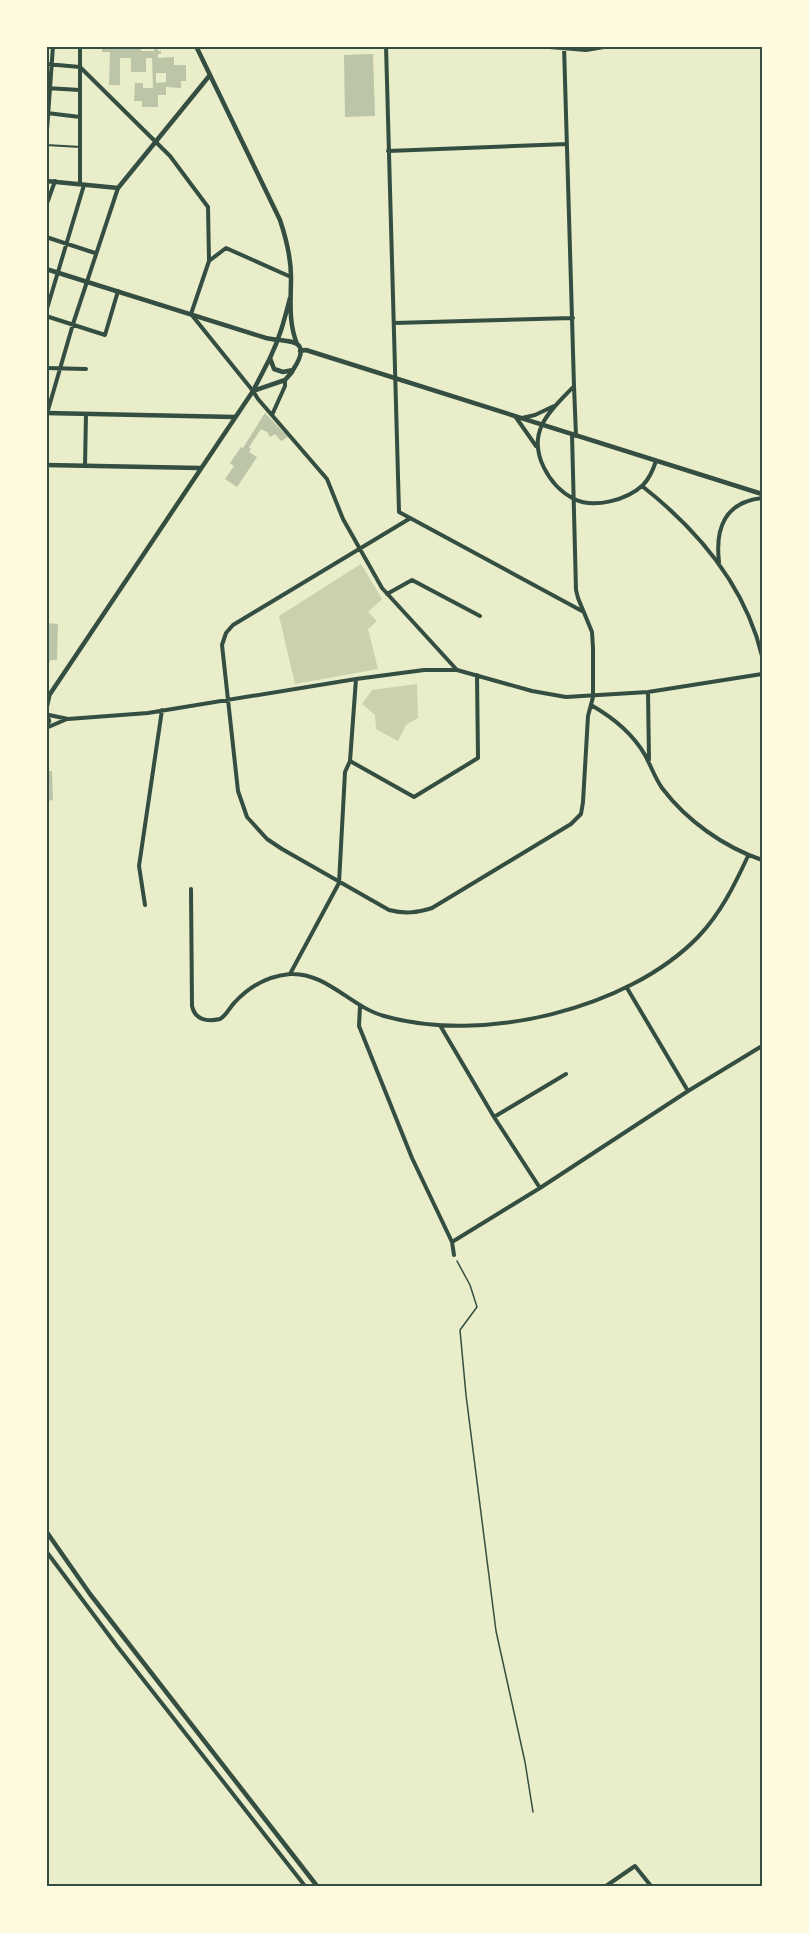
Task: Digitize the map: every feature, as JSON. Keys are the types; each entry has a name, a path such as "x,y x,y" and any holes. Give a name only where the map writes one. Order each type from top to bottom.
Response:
{"main road":[{"path":"196,46 277,212 287,243 291,277 291,325 300,356 285,380 253,391"},
{"path":"46,181 118,188 210,75"},
{"path":"46,269 279,341 286,339 297,344"},
{"path":"46,728 49,721 48,699 253,391 279,341 290,298"},
{"path":"300,351 306,350 762,496"},
{"path":"270,358 272,366 279,372 293,370"},
{"path":"47,412 234,417"},
{"path":"46,465 200,468"},
{"path":"46,1531 90,1594 317,1887"}],"street":[{"path":"53,46 49,64 46,144 81,147"},
{"path":"80,46 82,184 68,244 46,314 105,335 118,291"},
{"path":"386,46 396,379 397,507 399,512 409,519 583,611"},
{"path":"537,46 586,50 610,46"},
{"path":"409,519 232,625 222,645 238,791 247,817 267,839 299,860 389,910 404,914 432,908 574,822 581,814 588,716 593,697 592,632 576,590 573,498 573,318 564,47"},
{"path":"49,64 80,67 170,156 208,207 209,261 191,314 258,399 327,479 343,519 359,550 387,594 457,670"},
{"path":"48,88 80,90"},
{"path":"48,113 80,117"},
{"path":"388,151 567,144"},
{"path":"46,206 55,181"},
{"path":"46,417 95,253 118,188"},
{"path":"46,237 95,253"},
{"path":"209,261 226,248 291,277"},
{"path":"394,323 573,318"},
{"path":"46,368 86,369"},
{"path":"272,415 285,386 285,380"},
{"path":"538,450 542,425 555,406 574,386"},
{"path":"522,418 555,406"},
{"path":"85,466 86,414"},
{"path":"515,416 538,450 547,472 573,498 594,502 615,500 642,486 650,476 656,461"},
{"path":"642,486 688,526 719,563 740,597 762,656"},
{"path":"719,563 718,537 727,515 743,502 762,496"},
{"path":"387,594 412,580 480,616"},
{"path":"46,728 68,719 228,701 410,671 457,670 553,696 593,697 648,692 762,674"},
{"path":"350,760 414,797 478,758 477,675"},
{"path":"290,974 339,883 345,772 350,760 356,679"},
{"path":"648,692 649,765"},
{"path":"591,705 633,738 660,786 688,816 724,843 748,856 762,860"},
{"path":"146,905 139,866 162,710"},
{"path":"47,713 68,719"},
{"path":"191,889 192,1006 197,1016 203,1020 220,1020 241,996 255,985 280,975 301,974 322,981 360,1006 382,1016 440,1026 505,1023 548,1016 586,1004 627,988 672,959 698,937 725,902 748,856"},
{"path":"627,988 688,1091"},
{"path":"360,1006 359,1026 412,1158 452,1242 454,1255"},
{"path":"440,1026 494,1117 540,1188"},
{"path":"452,1242 762,1046"},
{"path":"494,1117 566,1074"},
{"path":"46,1551 305,1887"},
{"path":"606,1887 635,1866 651,1887"}],"path":[{"path":"454,1255 470,1285 477,1307 460,1330 466,1395 496,1631 525,1762 533,1812"}],"green space":[{"path":"361,564 382,599 368,612 377,621 368,629 378,669 295,684 279,616"},
{"path":"417,684 418,718 406,725 398,741 376,729 375,715 362,704 372,690"}],"building":[{"path":"102,46 141,46 141,51 154,51 154,46 158,46 161,54 158,54 158,58 174,57 174,65 186,65 186,81 181,81 181,88 166,87 166,95 158,95 158,107 142,107 142,101 134,101 135,83 143,83 143,88 153,88 152,58 146,58 146,72 131,72 131,58 120,58 120,85 109,85 110,52 102,52","holes":["156,73 166,73 166,82 156,83"]},
{"path":"373,54 375,116 345,117 344,55"},
{"path":"265,413 288,437 281,441 275,434 270,437 261,429 249,447 251,449 249,452 257,457 237,487 225,479 234,466 230,463 241,447 243,448"},
{"path":"46,623 58,624 57,660 50,660 50,662 46,662"},
{"path":"46,771 52,771 53,800 46,801"}]}
